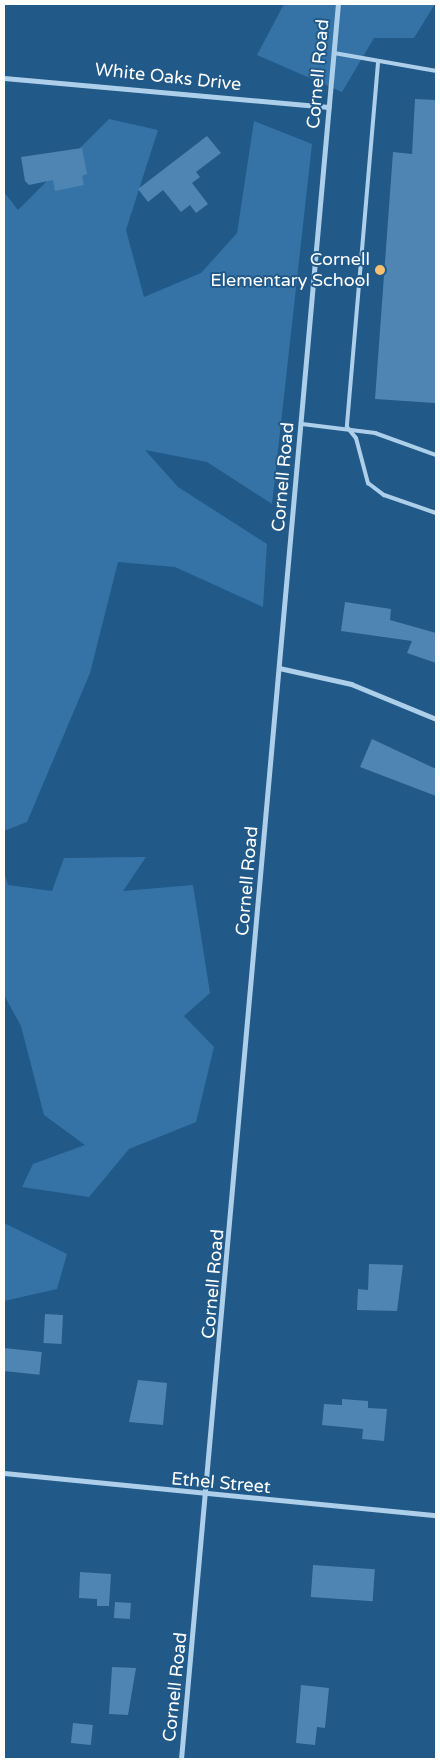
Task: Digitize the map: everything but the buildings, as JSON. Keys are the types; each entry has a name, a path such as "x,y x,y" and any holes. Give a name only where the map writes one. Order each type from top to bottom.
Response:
{"street":[{"name":"Cornell Road","path":"181,1759 208,1496 338,4"},
{"name":"White Oaks Drive","path":"4,78 328,107"},
{"path":"279,668 359,687 436,719"},
{"name":"Ethel Street","path":"4,1473 208,1496 436,1515"}],"lane":[{"path":"334,53 378,64 436,71"},
{"path":"378,64 347,427 356,438 368,483 384,494 436,513"},
{"path":"302,424 347,427 436,455"}],"shaded area":[{"path":"284,4 435,4 414,38 374,38 342,92 257,55"},
{"path":"109,119 158,130 126,230 144,297 201,273 237,233 254,121 312,144 272,504 207,462 145,450 178,487 267,544 263,607 175,567 118,562 90,673 27,822 4,831 4,192 18,210"},
{"path":"146,857 123,891 193,885 210,993 184,1016 214,1047 196,1122 129,1149 89,1197 22,1187 33,1164 85,1145 44,1115 21,1026 4,995 4,872 8,885 52,891 64,858"},
{"path":"4,1223 67,1254 57,1289 4,1301"}],"place":[{"name":"Cornell Elementary School","path":"380,270"}]}
